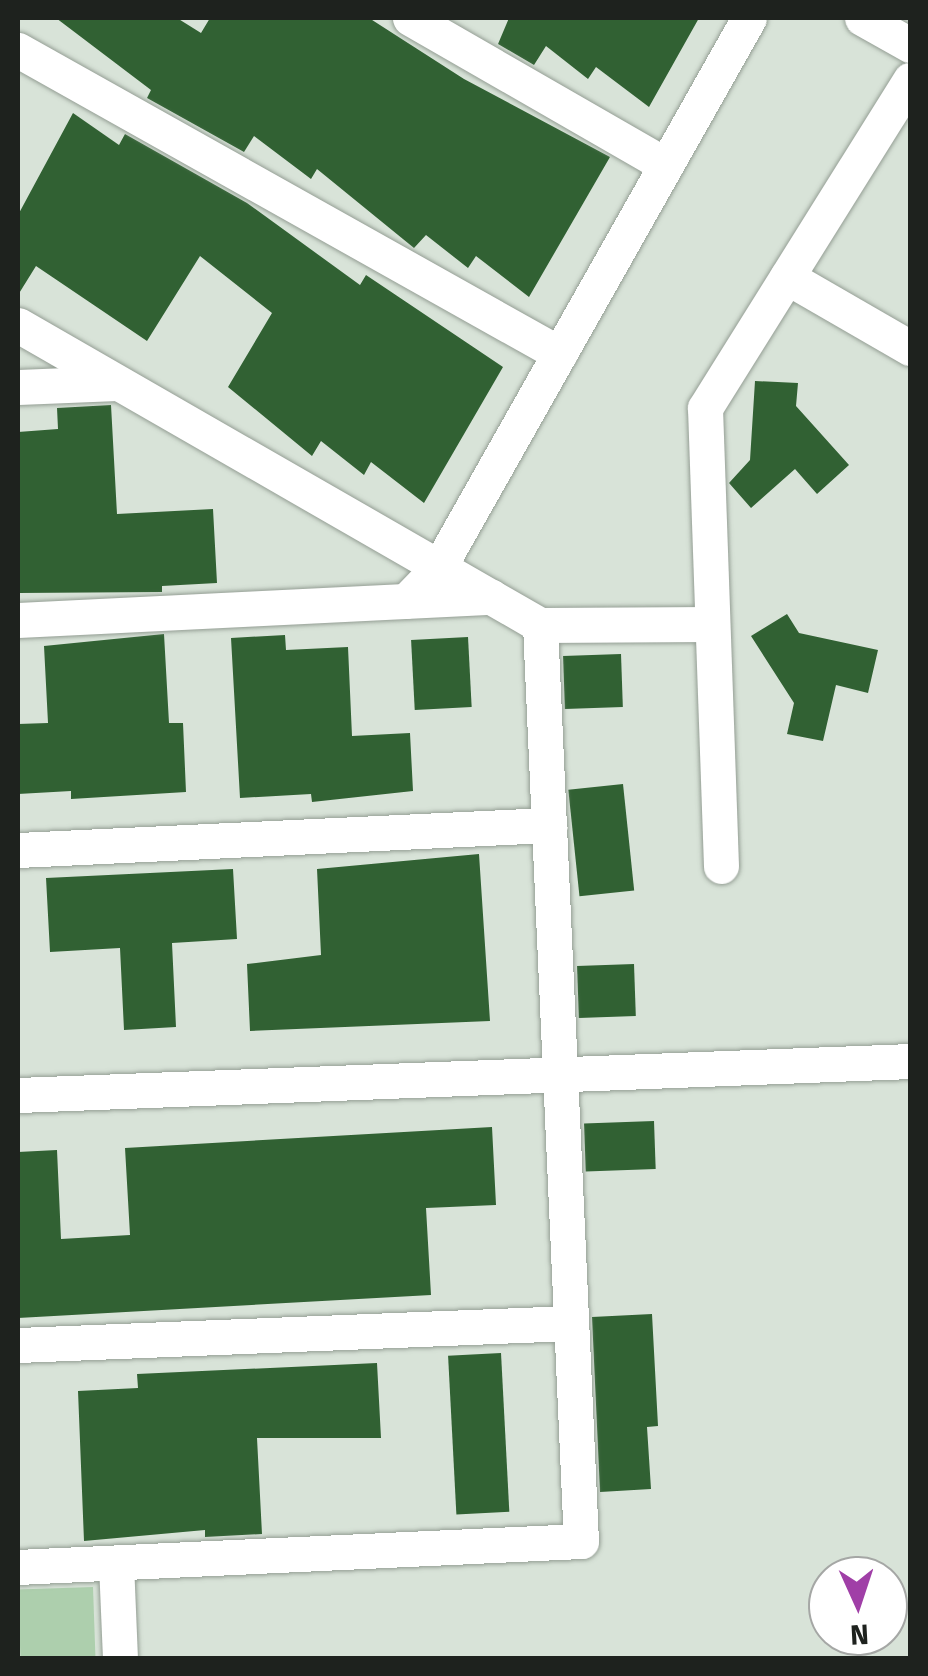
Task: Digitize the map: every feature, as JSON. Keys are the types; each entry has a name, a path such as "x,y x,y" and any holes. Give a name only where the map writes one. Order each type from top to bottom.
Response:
{"street":[{"path":"410,18 666,165"},
{"path":"406,601 439,566 749,18"},
{"path":"862,18 910,45"},
{"path":"18,50 560,354"},
{"path":"720,866 704,408 910,80"},
{"path":"787,277 910,348"},
{"path":"18,325 540,626 712,624"},
{"path":"18,388 118,383"},
{"path":"18,620 492,597"},
{"path":"18,1567 581,1542 540,626"},
{"path":"18,850 549,825"},
{"path":"18,1095 910,1061"},
{"path":"18,1345 570,1322"},
{"path":"116,1563 120,1658"}],"green space":[{"path":"93,1587 95,1658 20,1658 18,1590"}],"building":[{"path":"56,18 177,18 201,33 210,18 369,18 464,79 610,157 529,297 476,256 468,268 426,235 414,248 317,169 311,179 254,136 244,152 147,98 151,90"},
{"path":"509,18 699,18 649,107 596,67 588,79 546,46 534,65 498,44"},
{"path":"73,113 119,145 125,134 247,203 360,285 366,275 503,367 424,503 371,462 364,475 321,441 312,456 228,387 272,313 200,256 147,341 36,266 18,295 18,215"},
{"path":"755,381 798,383 796,406 849,465 817,494 795,469 751,508 729,483 750,460"},
{"path":"111,405 117,514 213,509 217,583 162,586 162,592 18,593 18,432 58,429 57,408"},
{"path":"787,614 799,633 878,650 868,693 836,685 823,741 787,734 794,703 751,636"},
{"path":"164,634 169,723 183,723 186,792 71,799 71,791 18,794 18,724 48,723 44,646"},
{"path":"285,635 286,650 348,647 352,736 410,733 413,791 312,802 311,794 240,798 231,638"},
{"path":"468,637 472,707 415,710 411,640"},
{"path":"621,654 623,707 565,709 563,656"},
{"path":"623,784 634,890 579,896 568,790"},
{"path":"479,854 490,1021 250,1031 247,964 321,955 317,869"},
{"path":"233,869 237,939 172,943 176,1027 124,1030 120,948 50,952 46,878"},
{"path":"634,964 636,1016 579,1018 577,966"},
{"path":"654,1121 656,1169 586,1171 584,1123"},
{"path":"492,1127 496,1205 426,1208 431,1295 18,1318 18,1152 57,1150 61,1239 130,1235 125,1148"},
{"path":"652,1314 658,1426 647,1427 651,1489 600,1492 592,1317"},
{"path":"501,1353 509,1512 456,1515 448,1356"},
{"path":"377,1363 381,1438 257,1438 262,1534 205,1537 205,1530 84,1541 78,1391 138,1388 137,1374"}]}
